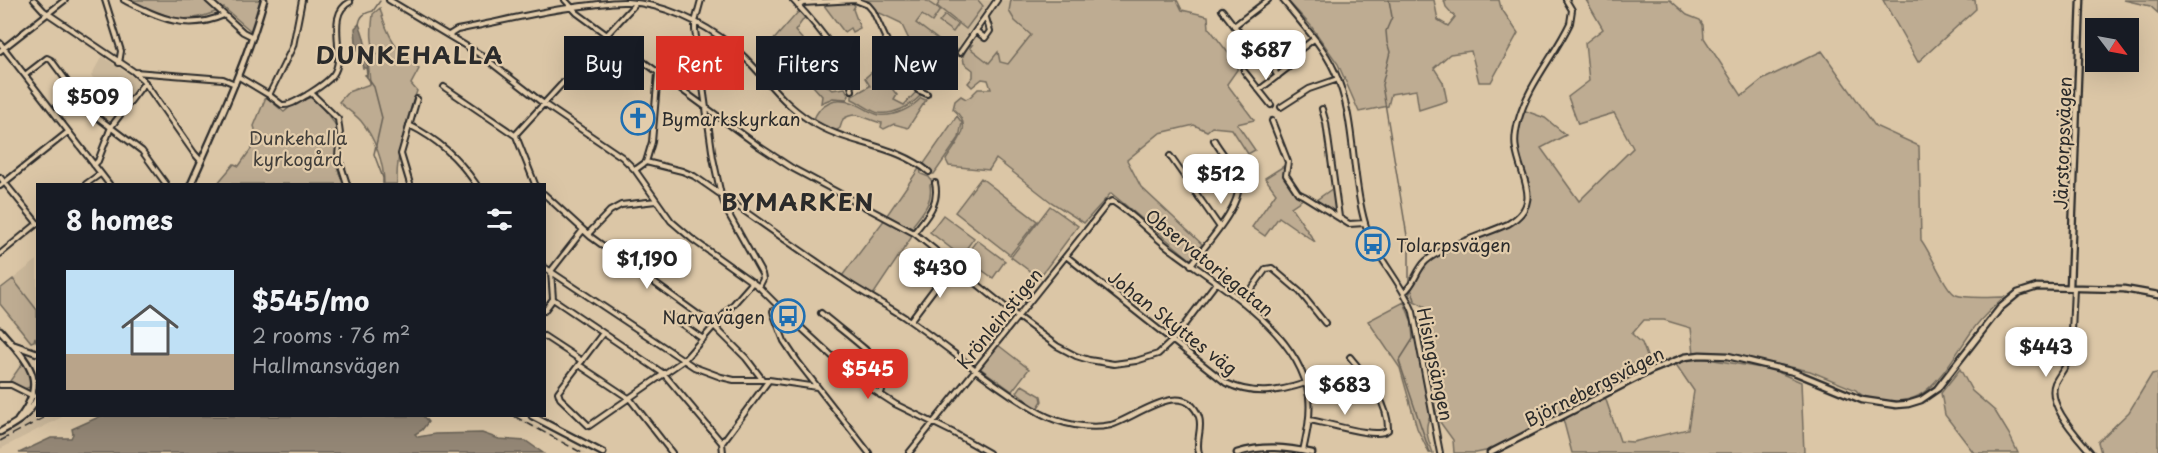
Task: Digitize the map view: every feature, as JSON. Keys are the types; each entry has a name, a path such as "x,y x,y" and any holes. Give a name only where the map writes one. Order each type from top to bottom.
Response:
{"street":[{"path":"34,0 48,14 133,71 145,82 201,160"},
{"path":"2,50 65,0"},
{"path":"105,0 121,51 119,63"},
{"path":"124,0 153,14 183,24 210,20 224,15"},
{"path":"208,0 243,32 254,37"},
{"path":"191,183 239,77 254,37 264,0"},
{"path":"269,94 293,46 302,0"},
{"path":"389,0 481,55 544,104 615,152 635,170 671,221 692,239 753,282 847,370 880,395 989,453"},
{"path":"565,0 608,36 636,3"},
{"path":"701,0 695,22 720,195 762,274 763,279 759,287"},
{"path":"793,0 823,36"},
{"path":"798,6 803,3 855,0 868,5 897,61 918,90 927,94"},
{"path":"960,53 997,0"},
{"path":"1234,26 1268,0"},
{"name":"Hisingsängen","path":"1282,0 1328,58 1338,79 1348,115 1365,223 1373,244 1404,292 1416,324 1440,453"},
{"path":"1404,292 1411,286 1427,259 1508,224 1517,218 1524,208 1528,192 1516,150 1518,123 1533,84 1570,23 1572,10 1566,0"},
{"name":"Järstorpsvägen","path":"2072,288 2081,0"},
{"path":"239,77 285,106 311,93 331,78 336,70 338,18 346,3 350,2"},
{"path":"449,35 457,30 610,2 636,3 672,12 695,22 737,50 782,99 809,120 845,138 894,151 928,172"},
{"path":"1222,10 1249,45"},
{"path":"976,31 986,38 990,31 985,17"},
{"path":"1259,90 1289,67 1286,61 1314,39"},
{"path":"0,43 2,50 26,75 108,183"},
{"path":"26,75 47,58 51,60 80,99 97,117 142,151 165,183"},
{"path":"133,71 223,79 235,84"},
{"path":"1244,71 1271,105"},
{"path":"1281,107 1309,89 1338,79"},
{"path":"94,165 98,161 111,127 145,82"},
{"path":"516,136 564,83"},
{"path":"444,87 516,136 535,183"},
{"path":"635,170 646,162 652,142 657,90"},
{"path":"681,90 792,168 914,233 1018,317 1065,351 1083,358 1101,363 1125,363 1158,354 1172,341 1216,283"},
{"path":"311,93 338,119 340,134 338,156 347,183"},
{"path":"410,183 401,154 417,99"},
{"path":"1322,109 1339,217"},
{"path":"1272,121 1288,162 1286,175 1298,193 1349,224 1365,223"},
{"path":"409,125 428,135 448,150 475,183"},
{"path":"0,186 68,132"},
{"path":"1191,265 1234,206 1239,189 1236,176 1214,140"},
{"path":"1170,156 1219,226"},
{"path":"646,162 688,173 850,284 910,321 1044,416 1080,426 1112,425 1144,409 1172,399 1187,403 1199,417 1196,441 1199,453"},
{"path":"87,183 100,174"},
{"path":"0,177 36,223"},
{"path":"914,233 933,206 936,194 935,183"},
{"path":"546,196 588,234 714,326 746,358 762,379"},
{"path":"588,234 621,204 656,201"},
{"name":"Krönleinstigen","path":"909,453 1110,201"},
{"name":"Observatoriegatan","path":"1110,201 1162,244 1242,302 1267,324 1284,344 1300,368 1309,398 1310,420 1303,451"},
{"path":"0,254 36,225"},
{"path":"546,309 554,299 551,271 584,230"},
{"name":"Johan Skyttes väg","path":"1066,256 1220,379 1240,389 1266,393 1306,383"},
{"path":"910,321 952,265"},
{"path":"546,268 694,367 721,377 750,381 762,379 817,387"},
{"path":"1242,302 1266,269 1272,268 1300,292 1325,323"},
{"path":"603,333 560,389 558,395 589,426 684,360 753,282"},
{"name":"Björnebergsvägen","path":"1490,453 1652,370 1685,357 1728,356 1794,372 1870,402 1908,404 1921,400 1937,389 1988,322 2010,298 2026,290 2037,287 2124,289 2158,295"},
{"path":"2072,288 2071,354 2069,362 2054,385 2054,397 2062,417 2091,453"},
{"path":"554,299 664,374 722,443 723,453"},
{"path":"778,306 773,311 784,340 817,387 869,453"},
{"path":"821,313 879,363 885,375 880,395"},
{"path":"670,316 703,339"},
{"path":"0,330 30,365 35,396 18,420 0,432"},
{"path":"546,338 630,399 672,453"},
{"path":"12,344 36,352"},
{"path":"30,365 36,353"},
{"path":"1310,420 1368,432 1383,433 1388,430 1386,415 1378,395 1350,357"},
{"path":"32,371 36,374"},
{"path":"722,443 769,380"},
{"path":"0,385 11,386 35,396"},
{"path":"534,417 603,453"},
{"path":"1237,453 1263,447 1312,453"}],"shaded area":[{"path":"923,0 992,0 958,47 958,36 933,36 916,23 922,15"},
{"path":"1000,0 1011,0 1009,11 1015,21 1031,35 1008,65 1000,62 989,63 968,46 974,42 973,38 976,34 984,40 992,29 989,16"},
{"path":"359,24 366,50 367,77 356,42 355,28"},
{"path":"102,56 137,80 138,85 122,105 91,76"},
{"path":"36,261 36,309 13,279"},
{"path":"36,412 36,417 62,417 0,449 0,435"},
{"path":"99,417 424,417 428,422 422,430 415,434 418,437 435,434 482,433 499,439 526,441 543,453 19,453 51,438 71,438 72,429"},
{"path":"513,417 519,417 586,453 581,453"}],"green space":[{"path":"129,0 261,0 252,32 224,8 198,18 186,19 165,15"},
{"path":"865,0 925,0 940,10 932,22 922,15 916,23 933,36 907,36 901,23 878,14"},
{"path":"941,0 978,0 983,6 966,29 937,6"},
{"path":"1011,0 1177,0 1182,10 1208,16 1209,28 1239,67 1227,84 1254,120 1237,124 1255,150 1248,154 1232,129 1212,127 1207,131 1194,125 1160,133 1127,160 1141,187 1202,244 1191,260 1111,193 1084,223 1051,202 996,159 989,170 949,166 946,160 959,140 963,128 963,122 953,109 955,101 961,96 966,99 970,97 978,89 991,89 988,80 982,79 972,87 968,83 973,77 973,70 964,63 963,56 968,46 972,45 970,48 989,63 998,52 1000,62 1008,64 1031,35 1015,21 1009,11"},
{"path":"1287,0 1434,0 1438,20 1448,26 1455,17 1446,7 1444,0 1499,0 1501,8 1518,33 1491,82 1479,82 1471,51 1450,54 1434,68 1443,82 1447,101 1419,110 1416,90 1391,94 1388,106 1359,112 1338,64 1311,26"},
{"path":"1586,0 1670,0 1687,15 1700,20 1703,25 1704,38 1742,96 1762,80 1822,51 1875,126 1919,146 1921,240 1948,286 1956,295 2004,297 1979,322 1948,366 1926,391 1914,398 1903,400 1874,399 1810,371 1721,353 1694,353 1691,328 1664,320 1644,320 1632,334 1642,343 1651,367 1495,449 1476,453 1454,453 1453,440 1437,418 1419,328 1426,318 1426,307 1412,300 1409,295 1422,269 1433,258 1505,227 1517,219 1526,208 1530,192 1518,154 1517,142 1523,110 1545,118 1566,135 1541,148 1579,201 1633,148 1614,113 1578,124 1568,97 1589,81 1585,43 1603,29"},
{"path":"1883,0 1975,0 1976,9 1918,62"},
{"path":"2124,0 2158,0 2158,13 2150,6"},
{"path":"853,3 860,28 852,32 850,28 844,32 823,4"},
{"path":"380,8 394,42 419,69 411,84 417,91 402,137 397,183 384,183 380,159 370,135 359,118 339,102 348,92 370,84 368,59 377,54 372,40 373,14"},
{"path":"799,11 805,17 795,31 799,36 777,36"},
{"path":"945,15 958,25 953,32 939,22"},
{"path":"872,72 872,90 893,90 897,95 894,100 904,105 916,92 920,96 912,103 890,113 872,111 852,99 852,96 870,86 865,78"},
{"path":"817,90 846,90 849,96 847,99 833,98 821,103 822,96"},
{"name":"Dunkehalla kyrkogård","path":"266,97 284,112 303,99 315,99 335,124 337,132 335,162 343,183 218,183 234,164 239,166 258,139 254,126"},
{"path":"921,98 926,100 908,128 894,124 884,129 881,127 882,123 854,115 843,119 840,128 834,132 813,121 824,105 835,100 857,104 879,115 891,115 913,105"},
{"path":"957,116 962,123 959,138 934,174 931,174 930,170 923,165"},
{"path":"1290,162 1288,175 1297,189 1316,200 1336,186 1341,221 1303,199 1291,207 1315,242 1279,217 1265,236 1252,227 1276,193 1265,178"},
{"path":"920,167 921,174 929,177 933,183 930,185 929,202 913,225 916,228 912,229 887,215"},
{"path":"981,178 1037,221 1010,255 955,212"},
{"path":"1050,206 1078,226 1039,278 1011,257"},
{"path":"943,215 974,238 961,256 930,232"},
{"path":"885,219 913,235 873,295 842,276"},
{"path":"977,240 1005,261 993,278 964,257"},
{"path":"13,279 36,309 36,341 35,337 31,342 0,304 0,289"},
{"path":"1404,302 1416,333 1430,417 1427,435 1433,453 1429,453 1417,428 1400,368 1368,321"},
{"path":"998,345 1029,369 1012,391 980,368"},
{"path":"1702,358 1773,370 1801,382 1804,453 1572,453 1563,419 1605,397 1620,441 1633,442 1688,429 1694,391 1675,363"},
{"path":"24,361 32,383 30,387 24,389 10,381"},
{"path":"1960,369 1972,391 1995,411 2018,453 1974,453 1945,415 1941,393"},
{"path":"2158,373 2158,453 2101,453 2098,442 2129,412 2152,374"},
{"path":"1022,385 1041,396 1042,401 1037,409 1017,392"}],"waterway":[{"path":"1389,0 1392,17 1386,31 1390,52 1382,85 1409,248 1409,284"},
{"path":"359,25 363,15 373,11 380,1"},
{"path":"367,77 374,87 382,118 374,154 383,183"},
{"path":"1412,291 1415,300"},
{"path":"1411,313 1413,339 1399,361 1430,453"}],"railway":[{"path":"0,441 45,417"},
{"path":"516,417 582,453"}],"place":[{"name":"Bymarkskyrkan","path":"638,118"},
{"name":"Tolarpsvägen","path":"1373,244"},
{"name":"Narvavägen","path":"788,316"}],"district":[{"name":"DUNKEHALLA","path":"410,54"},
{"name":"BYMARKEN","path":"798,201"}]}
